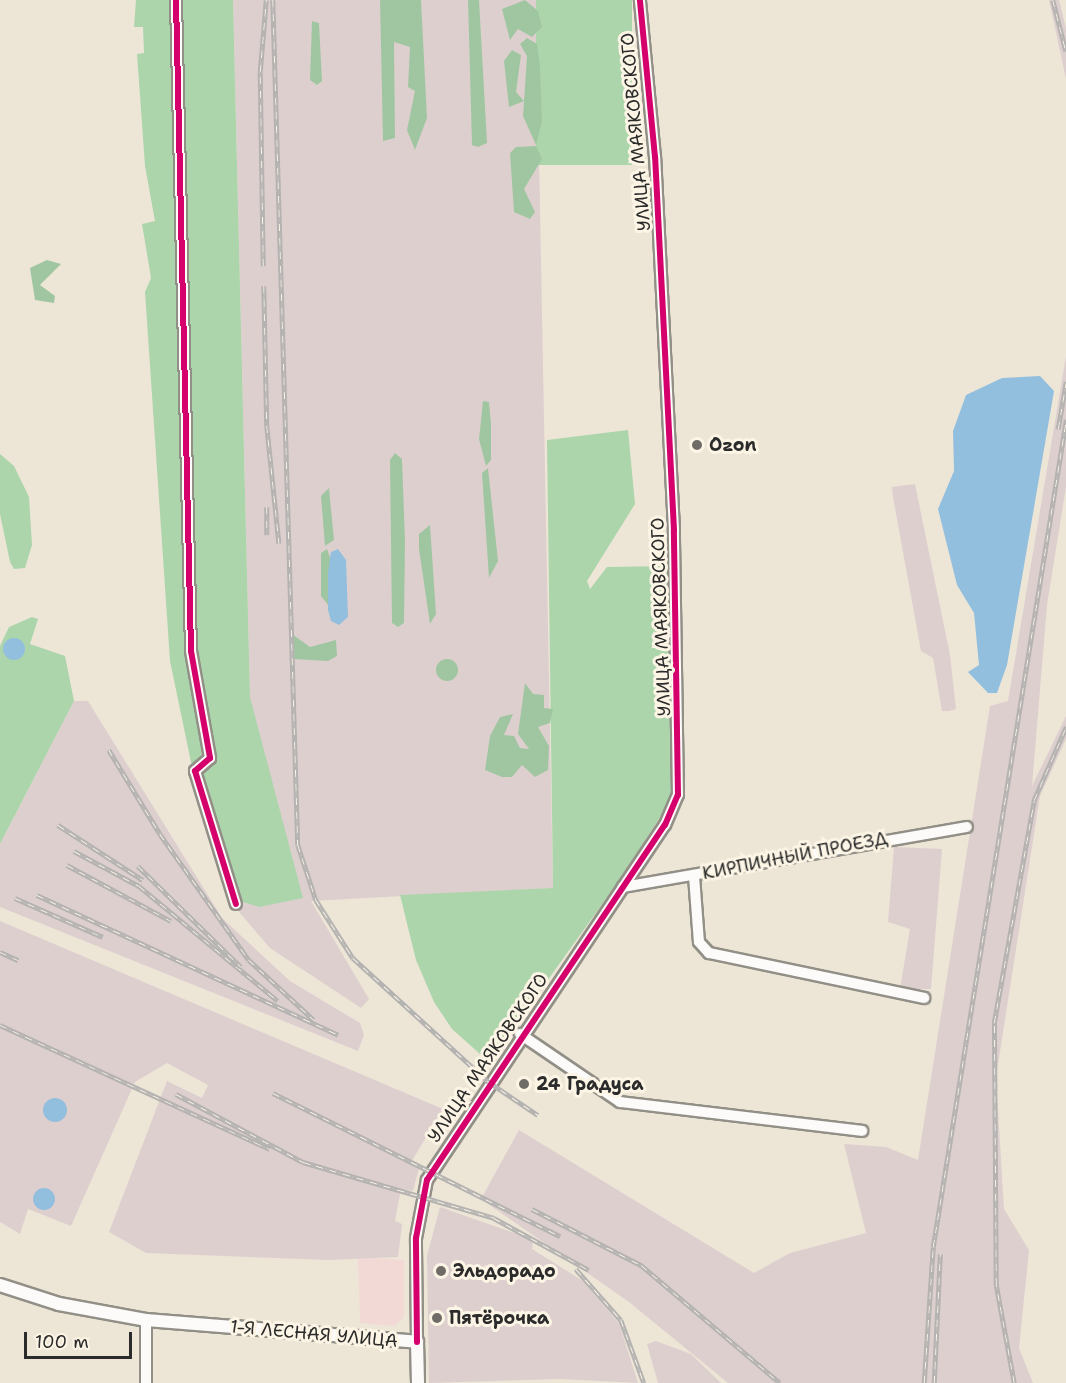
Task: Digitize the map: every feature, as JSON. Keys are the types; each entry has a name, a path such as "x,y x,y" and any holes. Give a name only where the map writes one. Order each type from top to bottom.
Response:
{"main road":[{"name":"1-Я ЛЕСНАЯ УЛИЦА","path":"0,1285 59,1304 146,1320 417,1342"},
{"path":"417,1342 418,1383"}],"street":[{"path":"176,0 191,651 210,758 195,771 237,904"},
{"name":"УЛИЦА МАЯКОВСКОГО","path":"417,1342 416,1238 420,1202 438,1161 520,1034 623,887 672,812 680,778 665,354 640,0"},
{"name":"КИРПИЧНЫЙ ПРОЕЗД","path":"623,887 967,827"},
{"path":"694,876 699,942 709,953 924,998"},
{"path":"520,1034 620,1102 862,1131"},
{"path":"146,1320 146,1383"}],"shaded area":[{"path":"233,0 536,0 553,888 311,901 369,999 361,1008 270,948 239,912 261,745 250,697"},
{"path":"1049,0 1059,0 1066,28 1066,79"},
{"path":"1066,356 1066,487 1047,605 1032,786 1066,716 1066,739 1040,796 996,1077 1004,1209 1029,1250 1019,1348 1033,1383 728,1383 629,1302 481,1199 519,1130 754,1273 790,1253 866,1233 844,1144 886,1147 918,1160 990,706 1008,701"},
{"path":"915,484 950,655 956,709 949,711 942,711 933,658 921,651 893,497 892,487"},
{"path":"74,701 88,701 222,918 290,981 360,1023 364,1035 358,1051 0,907 0,844"},
{"path":"894,847 942,849 931,989 900,989 910,929 888,922"},
{"path":"0,921 443,1109 410,1164 419,1168 413,1191 401,1189 395,1221 402,1224 398,1257 329,1260 146,1253 109,1232 167,1081 202,1098 208,1085 167,1063 135,1082 71,1226 28,1209 20,1234 0,1222"},
{"path":"440,1207 533,1241 532,1249 583,1281 619,1323 638,1383 560,1379 429,1383 427,1256"},
{"path":"358,1257 404,1260 404,1317 395,1326 360,1323"},
{"path":"656,1341 691,1354 721,1383 658,1383 647,1344"}],"green space":[{"path":"136,0 233,0 250,697 303,898 259,907 240,901 201,775 192,767 170,661 145,292 151,278 142,224 155,221 145,166 137,54 144,53 143,27 134,27"},
{"path":"380,0 421,0 427,118 415,150 407,130 415,91 408,87 410,47 394,42 395,138 383,141"},
{"path":"468,0 479,0 487,143 478,147 472,145"},
{"path":"525,0 538,11 542,27 532,37 518,29 510,40 502,9"},
{"path":"536,0 632,0 632,165 536,165"},
{"path":"312,21 319,23 322,81 317,85 310,80"},
{"path":"527,38 537,44 540,66 542,121 536,145 523,116 527,56 520,44"},
{"path":"512,50 521,55 516,92 524,101 509,107 504,61"},
{"path":"536,146 542,159 524,189 535,212 530,219 514,212 510,153 516,147"},
{"path":"47,260 61,264 40,285 55,296 54,303 35,300 30,268"},
{"path":"483,401 489,402 491,424 491,460 486,466 479,439"},
{"path":"628,430 635,504 587,581 590,589 607,567 669,566 674,785 668,805 618,882 489,1062 452,1029 434,1002 416,960 400,895 553,888 547,440"},
{"path":"395,453 402,459 405,541 404,623 398,627 392,623 390,460"},
{"path":"0,454 14,466 29,497 32,545 25,568 14,569 10,562 0,514"},
{"path":"488,468 498,561 489,578 482,473"},
{"path":"329,488 334,540 325,546 321,496"},
{"path":"430,525 436,614 430,624 419,549 419,534"},
{"path":"327,549 331,560 328,605 321,596 321,553"},
{"path":"32,617 38,619 30,644 65,656 74,701 0,844 0,646 9,627"},
{"path":"292,634 310,647 336,640 337,656 328,661 294,659"},
{"path":"447,659 455,662 458,670 455,678 447,681 439,678 436,670 439,662"},
{"path":"525,683 533,694 544,695 544,708 553,709 550,723 538,727 549,746 548,770 535,777 522,765 512,777 502,777 485,770 490,736 500,717 513,714 504,735 514,736 520,748 529,749 518,734"}],"water":[{"path":"1040,376 1054,391 1007,665 997,693 988,693 968,672 979,665 974,613 957,585 938,509 954,471 953,431 966,395 1002,378"},
{"path":"338,549 346,560 348,617 339,625 331,621 328,610 328,573 331,552"},
{"path":"14,638 22,641 25,649 22,657 14,660 6,657 3,649 6,641"},
{"path":"55,1098 60,1099 66,1105 66,1115 60,1121 55,1122 50,1121 44,1115 43,1110 44,1105 50,1099"},
{"path":"44,1188 52,1191 55,1199 52,1207 44,1210 36,1207 33,1199 36,1191"}],"railway":[{"path":"263,266 260,72 266,0"},
{"path":"273,0 298,845 316,900 353,958 489,1082 538,1115"},
{"path":"1053,0 1066,51"},
{"path":"264,286 267,426 279,543"},
{"path":"1058,429 1066,382"},
{"path":"924,1383 933,1247 1066,420"},
{"path":"267,507 267,535"},
{"path":"1014,1383 996,1285 994,1023 1034,800 1066,727"},
{"path":"109,750 160,834 249,960 314,1020"},
{"path":"58,825 143,880"},
{"path":"74,851 139,886 278,1001"},
{"path":"67,865 171,921"},
{"path":"138,866 241,967"},
{"path":"37,895 338,1035"},
{"path":"15,898 103,937"},
{"path":"0,952 18,960"},
{"path":"0,1025 270,1149"},
{"path":"273,1093 560,1236"},
{"path":"176,1094 303,1162 494,1218 589,1270"},
{"path":"532,1209 641,1265 780,1383"},
{"path":"934,1383 940,1254"},
{"path":"576,1269 621,1320 644,1383"}],"cycle path":[{"path":"176,0 191,651 210,758 195,771 236,904"},
{"path":"417,1342 416,1238 427,1180 665,825 678,795 674,530 655,157 640,0"}],"place":[{"name":"Ozon","path":"697,445"},
{"name":"24 Градуса","path":"524,1084"},
{"name":"Эльдорадо","path":"441,1271"},
{"name":"Пятёрочка","path":"437,1318"}]}
